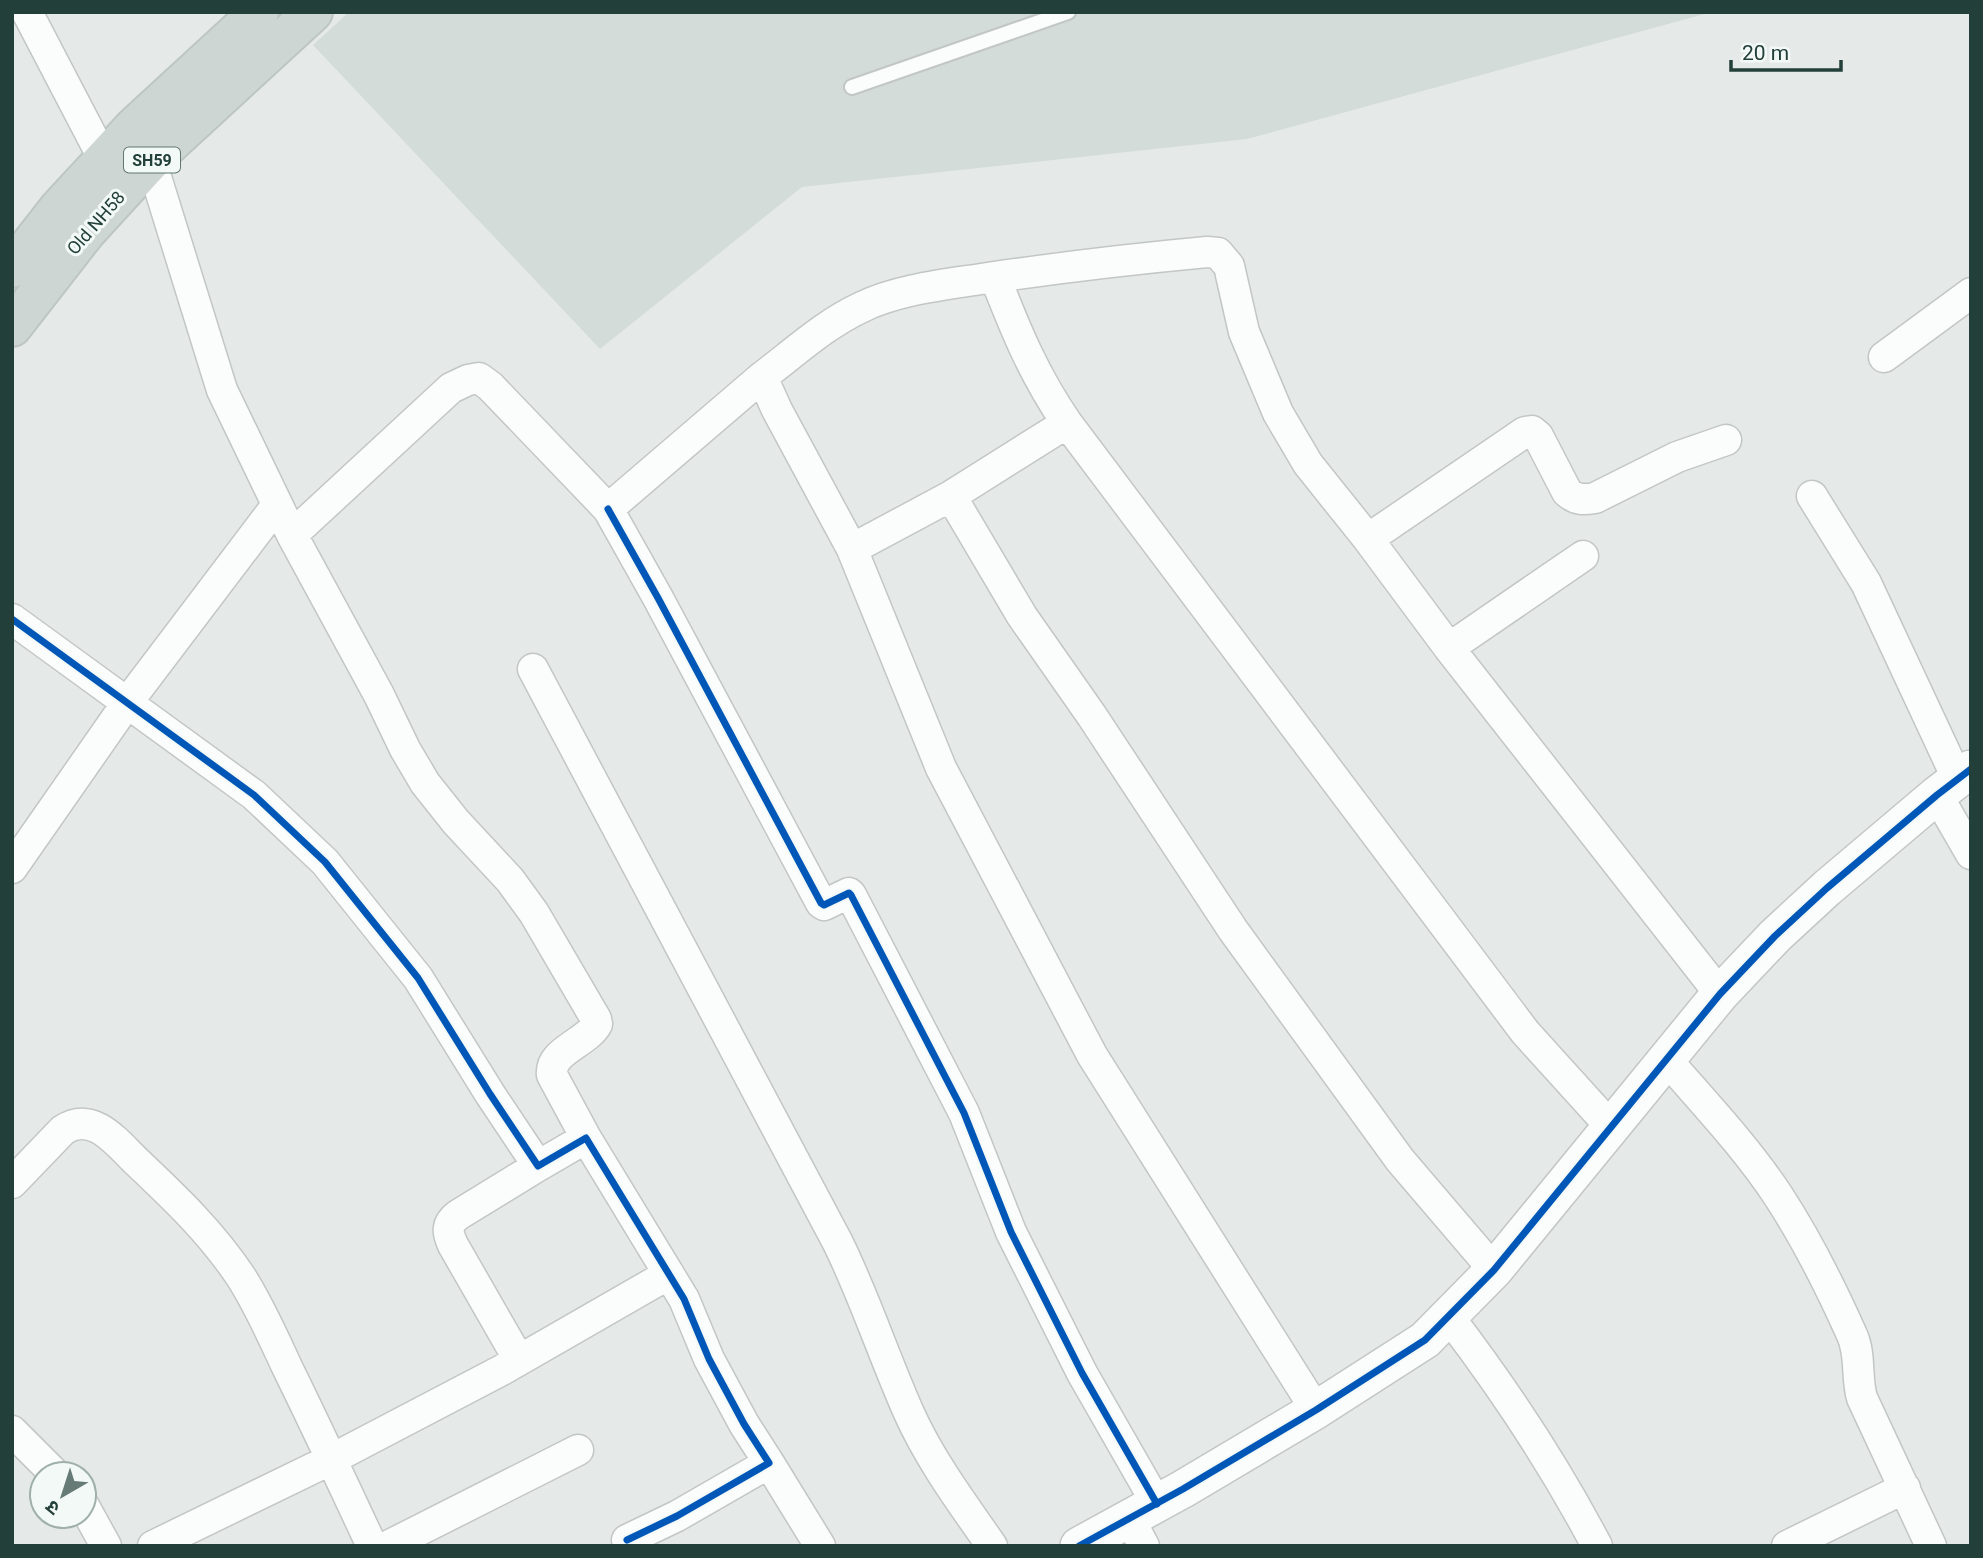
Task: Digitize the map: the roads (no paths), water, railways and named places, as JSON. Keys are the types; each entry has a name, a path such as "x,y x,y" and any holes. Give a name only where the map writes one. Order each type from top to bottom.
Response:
{"main road":[{"name":"Old NH58","path":"12,268 59,208 134,127 259,12"},
{"name":"Old NH58","path":"12,327 86,232 151,161 313,12"}],"street":[{"path":"27,12 122,193"},
{"path":"134,127 151,161 222,390 292,535 425,783 456,822 510,880 534,914 596,1019 597,1024 591,1034 556,1060 551,1069 552,1075 586,1138 684,1299 709,1359 744,1424 820,1546"},
{"path":"607,509 762,377 833,323 862,307 947,285 995,277 1218,253 1229,266 1244,332 1278,413 1308,464 1368,539 1448,648 1720,994"},
{"path":"995,277 1022,346 1045,391 1068,423 1525,1032 1611,1127"},
{"path":"1884,357 1971,293"},
{"path":"762,377 776,410 852,549 941,768 1092,1055 1316,1410"},
{"path":"292,535 451,388 479,378 490,386 607,509 665,610 821,903 824,905 849,893 851,895 964,1113 1017,1244 1082,1373 1143,1522"},
{"path":"852,549 951,496 1068,423"},
{"path":"1368,539 1525,432 1532,431 1538,436 1567,492 1574,498 1584,500 1595,498 1677,457 1726,440"},
{"path":"951,496 1022,616 1092,716 1233,930 1400,1160 1494,1270"},
{"path":"1812,496 1866,583 1955,781 1971,854"},
{"path":"12,868 127,703 277,505"},
{"path":"1448,648 1583,556"},
{"path":"12,619 254,794 325,862 418,978 538,1166"},
{"path":"533,669 838,1243 854,1275 909,1415 950,1486 992,1546"},
{"path":"1079,1546 1143,1522 1425,1340 1494,1270 1720,994 1775,936 1827,888 1955,781"},
{"path":"1667,1060 1753,1162 1809,1246 1852,1335 1862,1398 1931,1546"},
{"path":"12,1183 62,1130 70,1125 87,1123 105,1132 190,1214 216,1242 242,1279 332,1459 372,1546"},
{"path":"519,1360 453,1245 448,1227 458,1215 586,1138"},
{"path":"153,1546 332,1459 519,1360 669,1274"},
{"path":"1450,1317 1492,1374 1580,1512 1597,1546"},
{"path":"12,1431 41,1460"},
{"path":"388,1546 578,1450"},
{"path":"625,1544 769,1463"},
{"path":"1787,1546 1905,1488"},
{"path":"97,1530 106,1546"}],"lane":[{"path":"852,88 1068,12"}]}
